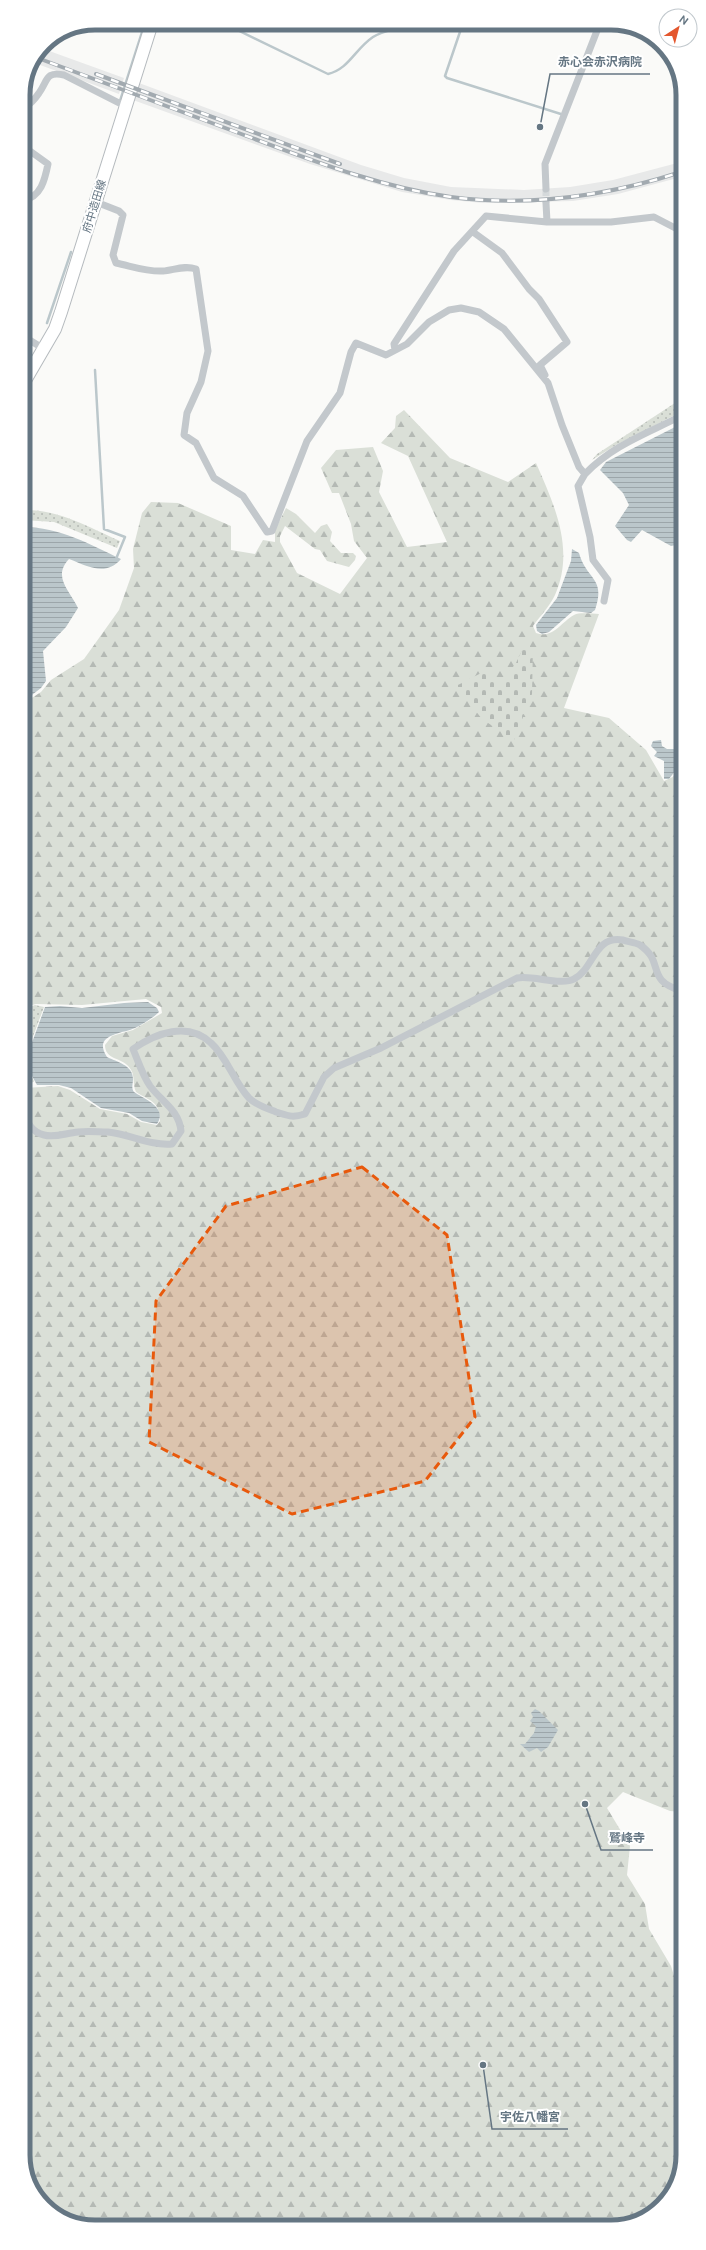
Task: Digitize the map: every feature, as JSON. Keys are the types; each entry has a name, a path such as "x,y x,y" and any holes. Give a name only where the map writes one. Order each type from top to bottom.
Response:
{"main road":[{"name":"府中造田線","path":"30,372 44,349 61,312 150,30"}],"street":[{"path":"546,189 545,164 597,30"},
{"path":"30,102 40,92 42,85 50,74 56,73 64,74 125,106"},
{"path":"30,151 48,164 46,179 40,188 30,198"},
{"path":"96,202 119,211 123,215 114,256 116,262 151,270 163,271 191,267 196,269 208,351 201,382 187,413 184,435 196,443 208,471 214,478 243,496 267,532 272,531 281,512 306,441 340,393 351,352 356,343 386,354 407,344 429,322 448,310 461,308 474,310 504,329 548,383"},
{"path":"546,203 547,222"},
{"path":"395,350 394,344 454,251 473,232 486,216 547,222 611,222 654,216 676,228"},
{"path":"473,232 502,253 529,289 539,299 567,342 540,365 579,467 585,474"},
{"path":"30,340 44,349"},
{"path":"604,601 608,580 593,560 590,536 578,486 585,474 600,458 615,448 676,418"},
{"path":"30,1126 37,1132 45,1135 54,1136 77,1132 110,1132 162,1145 172,1144 181,1131 175,1112 150,1086 133,1049 146,1040 175,1031 196,1032 212,1043 250,1098 262,1107 294,1118 305,1114 324,1077 334,1068 381,1048 517,978 528,976 557,980 574,979 580,974 600,946 608,941 617,939 638,943 648,950 654,961 658,976 662,983 676,989"}],"highlighted area":[{"path":"362,1167 447,1235 475,1417 425,1481 292,1514 149,1442 156,1301 226,1206"}],"shaded area":[{"path":"48,50 124,78 119,94 38,64"},
{"path":"139,83 361,165 404,178 451,187 524,190 570,187 613,180 676,163 676,178 618,194 573,201 483,203 451,200 402,192 310,164 133,100"},
{"path":"676,427 676,545 671,546 642,530 631,542 627,540 615,526 629,505 623,493 600,470 606,462"},
{"path":"30,528 49,530 74,537 121,559 109,568 103,569 89,567 69,559 64,566 62,578 64,584 78,608 66,627 43,651 46,681 41,688 30,696"},
{"path":"572,549 579,553 582,562 597,585 598,599 595,610 591,613 573,611 549,632 542,634 537,631 536,625 557,598 571,561"},
{"path":"661,740 662,746 667,749 676,749 676,770 669,779 664,779 664,761 654,756 657,752 651,746 653,741"},
{"path":"148,1002 157,1008 159,1012 148,1021 135,1028 110,1036 103,1044 103,1049 107,1057 124,1065 130,1070 133,1079 132,1087 134,1092 157,1108 160,1118 157,1124 142,1121 129,1113 101,1108 71,1088 59,1085 37,1085 30,1072 30,1048 45,1007 60,1006 82,1008"},
{"path":"535,1709 539,1711 558,1730 548,1747 541,1752 537,1748 529,1752 520,1744 525,1744 534,1733 536,1726 530,1721 533,1717 531,1713"}],"green space":[{"path":"676,402 676,415 616,445 592,460 597,454"},
{"path":"404,410 450,458 508,482 536,463 556,512 563,545 563,561 561,578 555,595 548,607 533,626 536,633 547,634 552,632 574,615 583,613 599,614 564,708 609,718 646,750 664,781 676,775 676,1811 670,1811 623,1792 607,1808 630,1846 627,1875 645,1904 649,1929 671,1966 676,1982 675,2168 673,2176 663,2195 657,2201 636,2215 628,2218 611,2220 82,2219 62,2211 43,2195 32,2172 30,2155 30,1088 58,1086 70,1090 100,1109 127,1114 141,1122 157,1125 160,1121 156,1105 136,1092 131,1070 122,1061 110,1056 105,1045 112,1036 133,1030 162,1013 161,1007 146,999 82,1005 36,1004 30,1006 30,699 41,692 51,680 84,659 119,610 134,568 133,549 142,513 151,502 178,503 231,526 231,550 255,554 263,540 275,542 275,530 286,508 296,514 315,533 321,526 327,524 332,532 330,541 341,553 353,553 356,556 355,560 349,567 327,561 320,550 315,549 285,526 280,536 280,542 297,573 340,594 367,558 354,541 351,524 339,493 332,493 321,468 336,450 373,447 383,471 379,492 407,547 447,542 408,456 381,443 395,428 396,416"},
{"path":"30,510 49,512 73,520 120,541 117,548 54,522 30,520"},
{"path":"524,646 533,646 532,694 514,740 482,719 456,686 487,670 499,685 516,663"},
{"path":"35,1005 44,1007 30,1045 30,1007"},
{"path":"30,1074 34,1081 30,1084"}],"waterway":[{"path":"120,101 143,30"},
{"path":"237,30 328,74 341,68 373,37 392,30"},
{"path":"461,30 445,76 447,78 564,115"},
{"path":"47,323 71,252"},
{"path":"95,370 104,529 125,537 116,559"}],"tunnel":[{"path":"546,189 546,203"}],"railway":[{"path":"41,59 346,172 398,187 451,197 509,201 567,197 625,187 676,173"},
{"path":"96,74 340,164"}],"place":[{"name":"赤心会赤沢病院","path":"540,127"},
{"name":"鷲峰寺","path":"585,1804"},
{"name":"宇佐八幡宮","path":"483,2065"}]}
